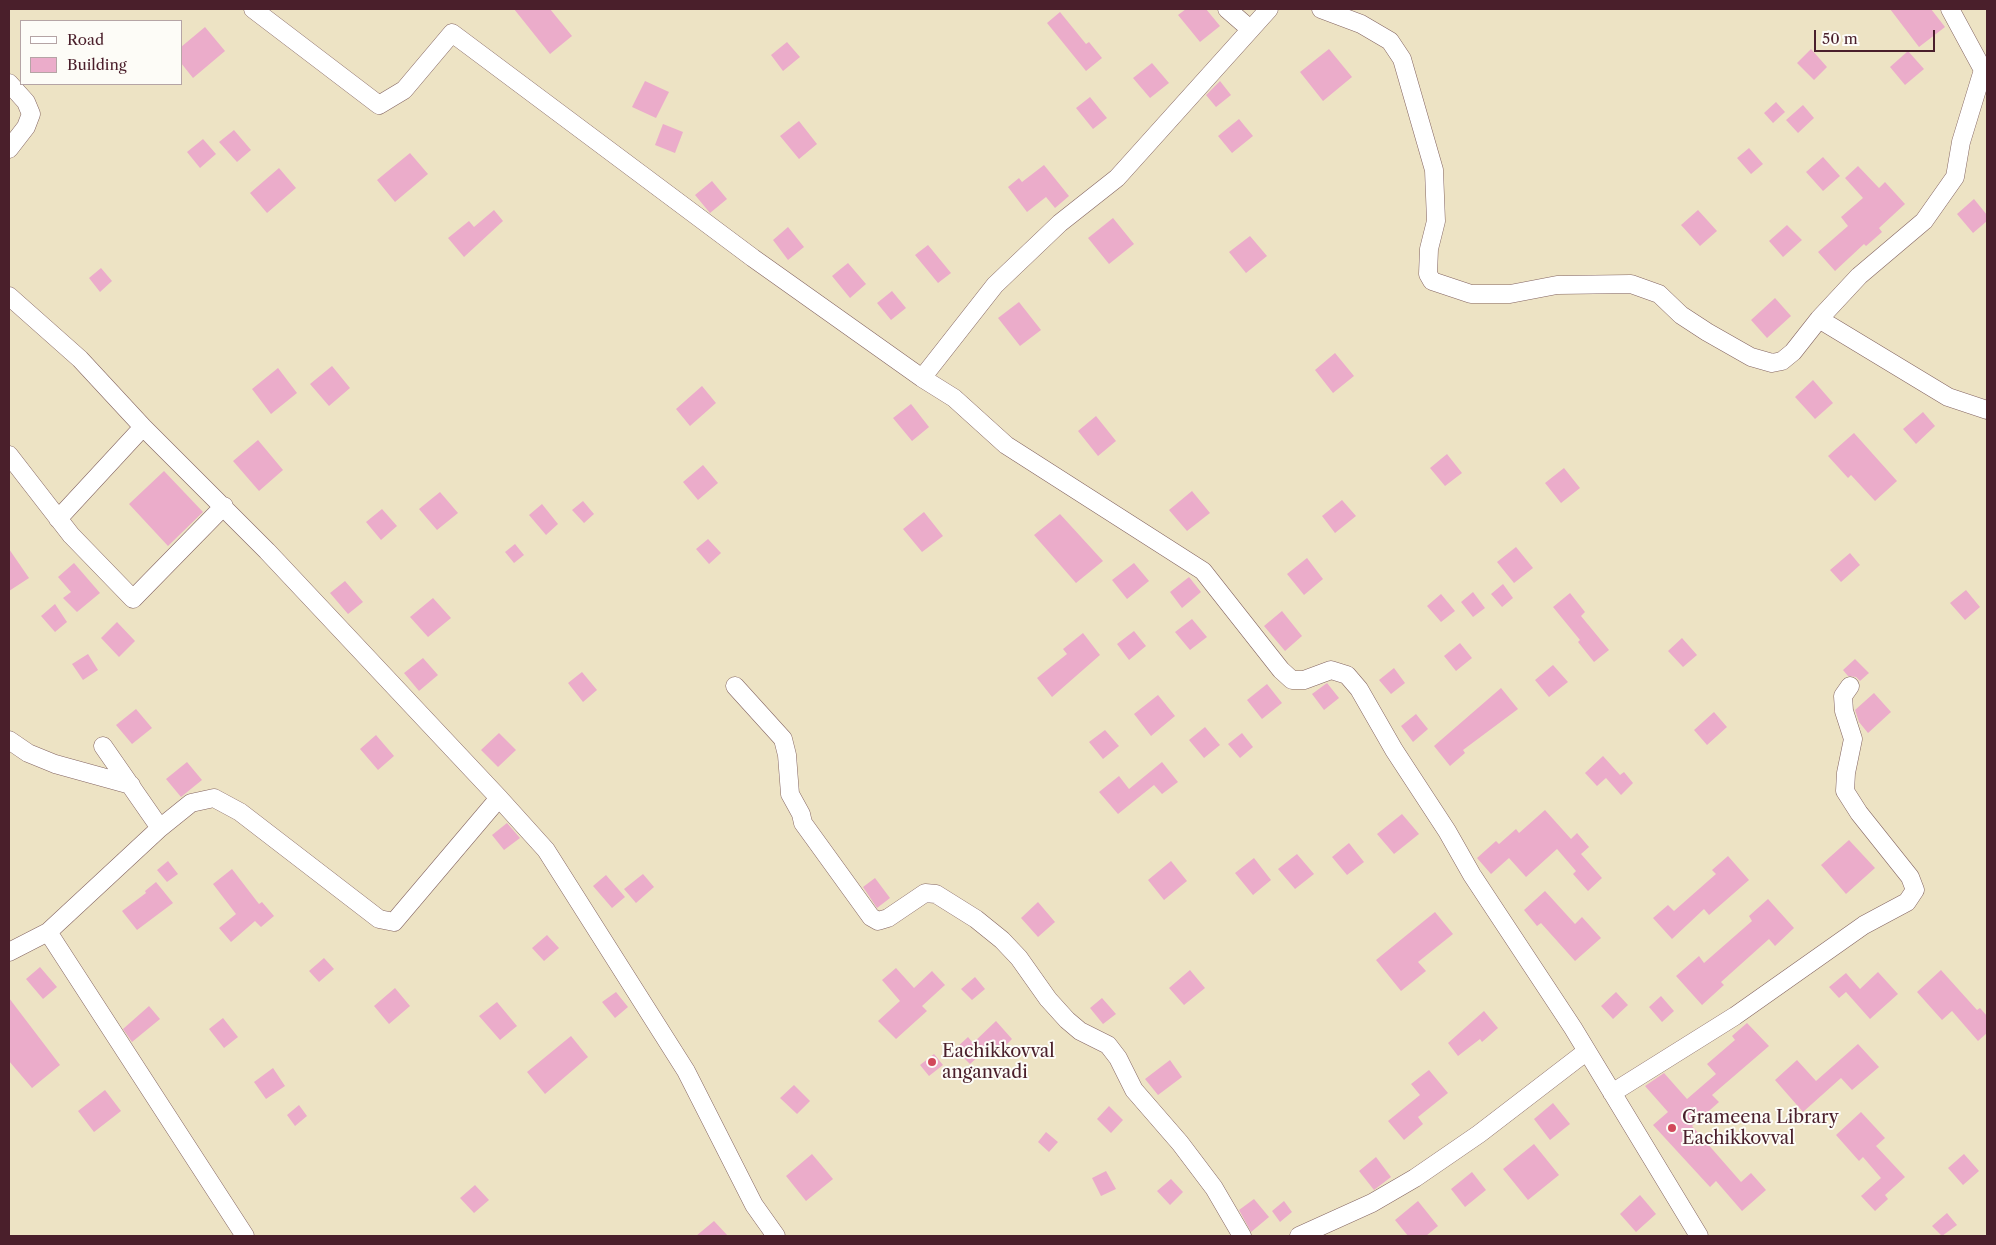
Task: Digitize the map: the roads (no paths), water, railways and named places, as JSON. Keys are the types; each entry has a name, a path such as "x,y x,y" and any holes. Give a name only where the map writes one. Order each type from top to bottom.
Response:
{"street":[{"path":"253,9 378,105 404,90 452,33 752,258 922,378 954,398 1006,445 1203,571 1281,670 1292,680 1304,680 1331,670 1347,675 1359,689 1394,750 1447,830 1472,875 1587,1051 1699,1236"},
{"path":"1227,9 1250,29"},
{"path":"922,378 996,285 1060,223 1117,178 1269,9"},
{"path":"1321,9 1361,24 1390,41 1402,59 1434,170 1436,221 1429,249 1428,274 1432,281 1471,294 1510,294 1557,285 1631,284 1659,294 1681,315 1751,357 1772,363 1782,361 1793,352 1819,318 1859,276 1924,220 1955,177 1961,142 1983,70 1950,9"},
{"path":"9,83 26,102 31,114 26,127 9,149"},
{"path":"9,296 80,359 143,427 224,506 546,850 686,1071 754,1204 776,1236"},
{"path":"1819,318 1948,397 1987,410"},
{"path":"58,519 143,427"},
{"path":"9,455 71,535 133,599 224,506"},
{"path":"735,686 783,739 787,755 790,794 801,814 803,823 871,917 878,921 888,918 925,893 936,894 976,919 995,935 1019,958 1067,1020 1080,1031 1108,1045 1118,1058 1134,1090 1180,1143 1214,1188 1242,1236"},
{"path":"1612,1093 1735,1016 1864,925 1907,902 1915,890 1910,877 1859,813 1845,791 1846,773 1853,739 1844,711 1843,696 1850,686"},
{"path":"9,740 28,753 55,764 130,785"},
{"path":"103,746 160,828"},
{"path":"9,952 48,932 160,828 192,802 214,798 240,812 379,919 394,922 499,798"},
{"path":"48,932 245,1236"},
{"path":"1299,1236 1372,1203 1415,1178 1479,1134 1587,1051"}],"place":[{"name":"Eachikkovval anganvadi","path":"932,1062"},
{"name":"Grameena Library Eachikkovval","path":"1672,1128"}]}
